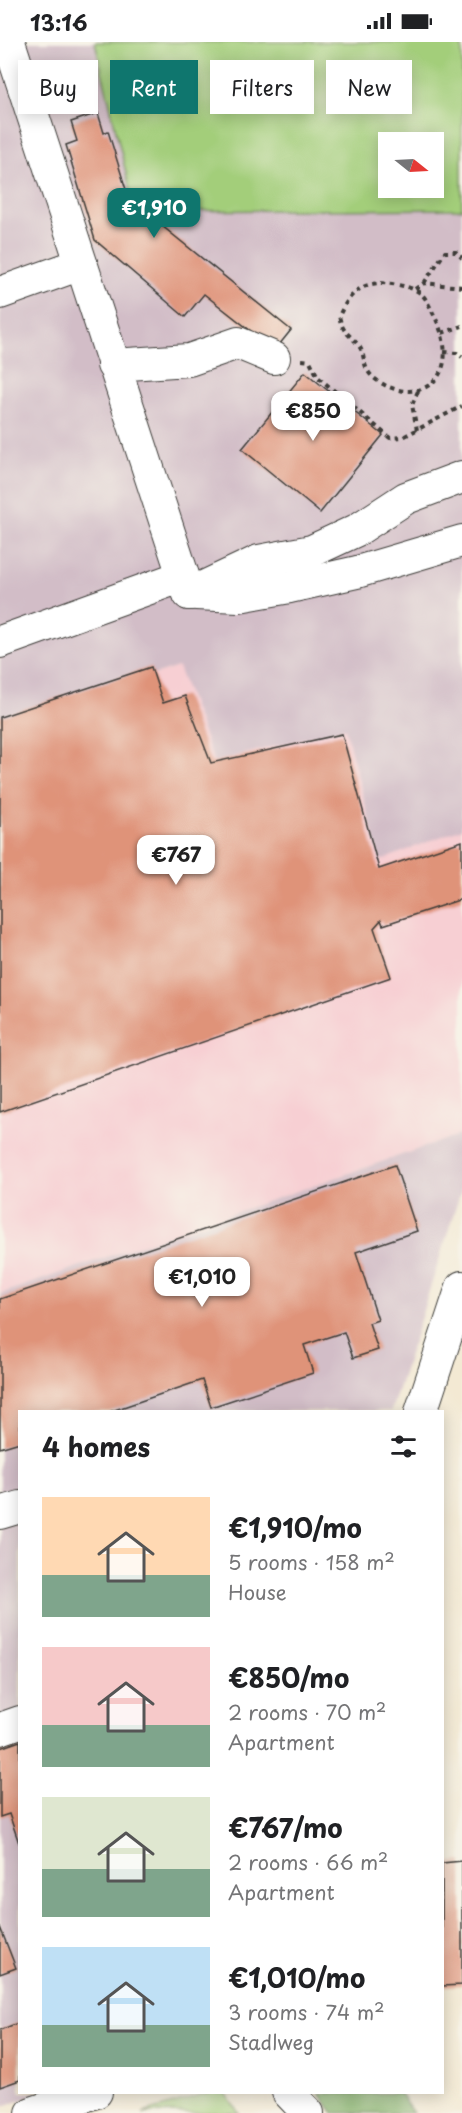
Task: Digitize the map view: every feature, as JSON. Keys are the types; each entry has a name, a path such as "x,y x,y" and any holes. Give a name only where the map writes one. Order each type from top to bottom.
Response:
{"street":[{"path":"9,42 186,585"},
{"path":"0,293 81,264"},
{"path":"113,365 189,360 238,343 274,358"},
{"path":"0,642 259,561 312,551 357,530 406,498 462,477"},
{"path":"186,585 239,596 291,587 462,541"},
{"path":"422,1410 462,1287"},
{"path":"0,1513 18,1507"},
{"path":"0,1729 18,1723"},
{"path":"32,2113 90,2094"},
{"path":"290,2094 308,2113"}],"path":[{"path":"414,290 424,282 445,252 456,252 462,258"},
{"path":"424,282 462,287"},
{"path":"417,430 412,405 418,391 437,377 443,366 442,333 424,297 414,290 392,284 366,284 354,292 339,316 342,327 352,342 359,345 367,371 375,379 392,390 418,391"},
{"path":"442,333 462,326"},
{"path":"444,352 457,353 462,357"},
{"path":"274,358 310,361 318,377 390,438 403,437 462,406"}],"shaded area":[{"path":"0,42 462,42 462,828 380,861 345,728 214,762 178,667 0,726"},
{"path":"462,597 462,1134 0,1294 0,726 178,667"},
{"path":"462,1134 462,1188 391,1410 18,1410 18,2094 40,2094 0,2107 0,1294"}],"green space":[{"path":"95,42 462,42 462,209 135,211 112,114 198,114 198,60 110,60 110,105"},
{"path":"206,2094 226,2094 239,2113 143,2113"},
{"path":"319,2094 400,2094 413,2113 334,2113"}],"building":[{"path":"98,113 104,133 108,131 132,209 136,205 291,330 275,350 204,294 185,317 95,240 66,145 77,141 71,122"},
{"path":"305,372 383,435 320,513 242,449"},
{"path":"151,667 163,703 185,696 211,763 342,734 379,869 462,841 462,899 383,925 381,920 374,928 391,977 0,1112 0,717"},
{"path":"395,1165 417,1231 356,1252 378,1320 369,1323 378,1350 353,1358 344,1332 304,1345 313,1373 211,1407 202,1380 115,1410 18,1410 18,1443 0,1448 0,1299"},
{"path":"18,1742 18,1840 9,1814 0,1817 0,1748"},
{"path":"462,1861 462,1985 444,1986 444,1863"},
{"path":"0,1927 16,1968 0,1974"},
{"path":"18,2023 18,2081 0,2087 0,2030"}]}
